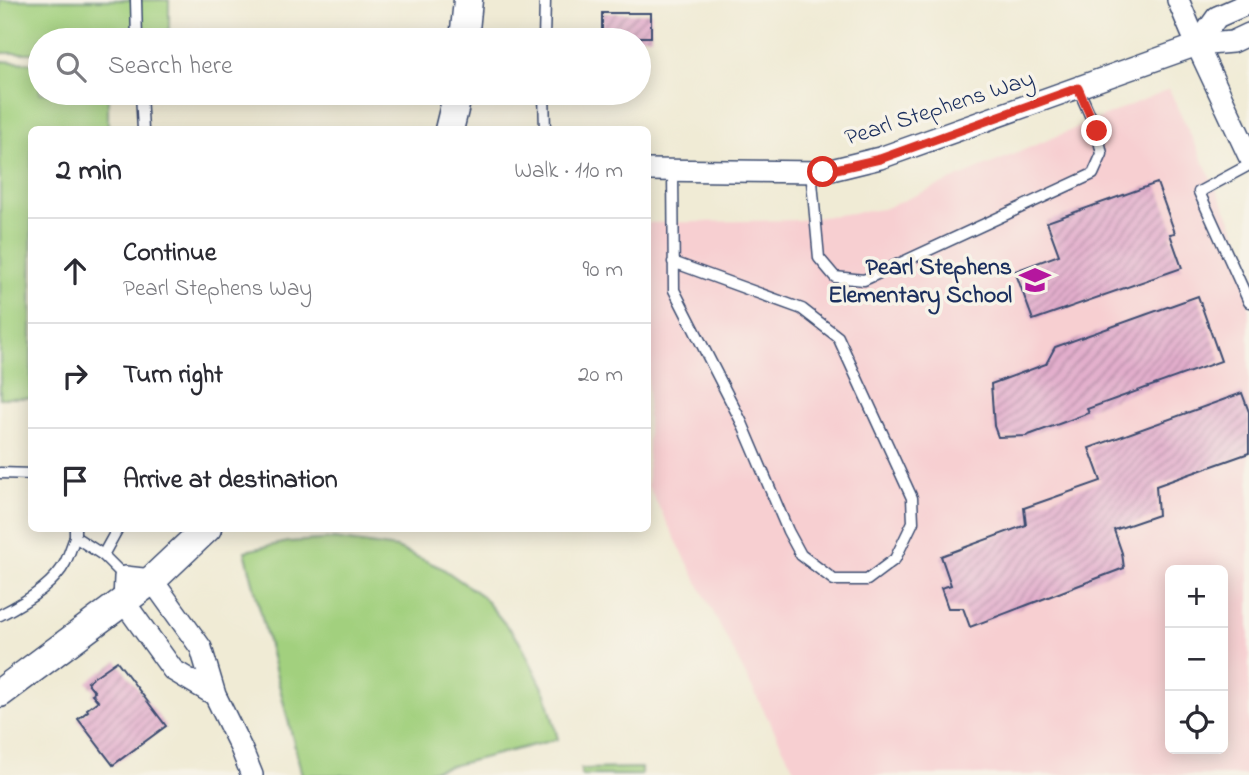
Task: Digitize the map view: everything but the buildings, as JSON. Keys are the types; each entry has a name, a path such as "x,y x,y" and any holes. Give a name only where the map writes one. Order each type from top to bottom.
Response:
{"street":[{"path":"465,28 468,0"},
{"path":"1178,0 1249,156"},
{"path":"1197,45 1217,17 1249,3"},
{"name":"Pearl Stephens Way","path":"651,170 823,172 880,159 1197,45 1232,42 1249,34"},
{"path":"450,126 455,105"},
{"path":"0,693 202,532"},
{"path":"134,586 173,670 215,695"},
{"path":"134,586 201,648 215,695 252,775"}],"lane":[{"path":"136,0 137,28"},
{"path":"544,28 545,0"},
{"path":"811,171 820,258 835,278 864,280 1093,174 1102,154 1097,131 1078,88"},
{"path":"142,105 143,126"},
{"path":"544,105 545,126"},
{"path":"1249,165 1199,192 1249,302"},
{"path":"673,170 673,262 674,290 742,423 788,531 800,555 834,580 867,580 895,559 914,522 912,498 838,337 802,309 673,262"},
{"path":"0,473 28,474"},
{"path":"103,555 116,532"},
{"path":"0,615 22,604 44,588 64,565 75,533 103,555 134,586"}],"shaded area":[{"path":"1169,89 1249,258 1249,775 797,775 651,492 651,223 799,220 883,209"}],"green space":[{"path":"0,0 169,0 169,28 28,28 28,53 0,53"},
{"path":"0,62 28,63 28,105 108,105 108,126 28,126 28,398 0,398"},
{"path":"334,539 397,548 442,568 482,596 520,642 546,694 558,739 415,775 302,775 245,551 288,542"},
{"path":"641,768 641,775 581,775 581,769"}],"place":[{"name":"Pearl Stephens Elementary School","path":"1035,280"}],"route":[{"path":"823,172 880,159 1078,88 1097,131"}]}
